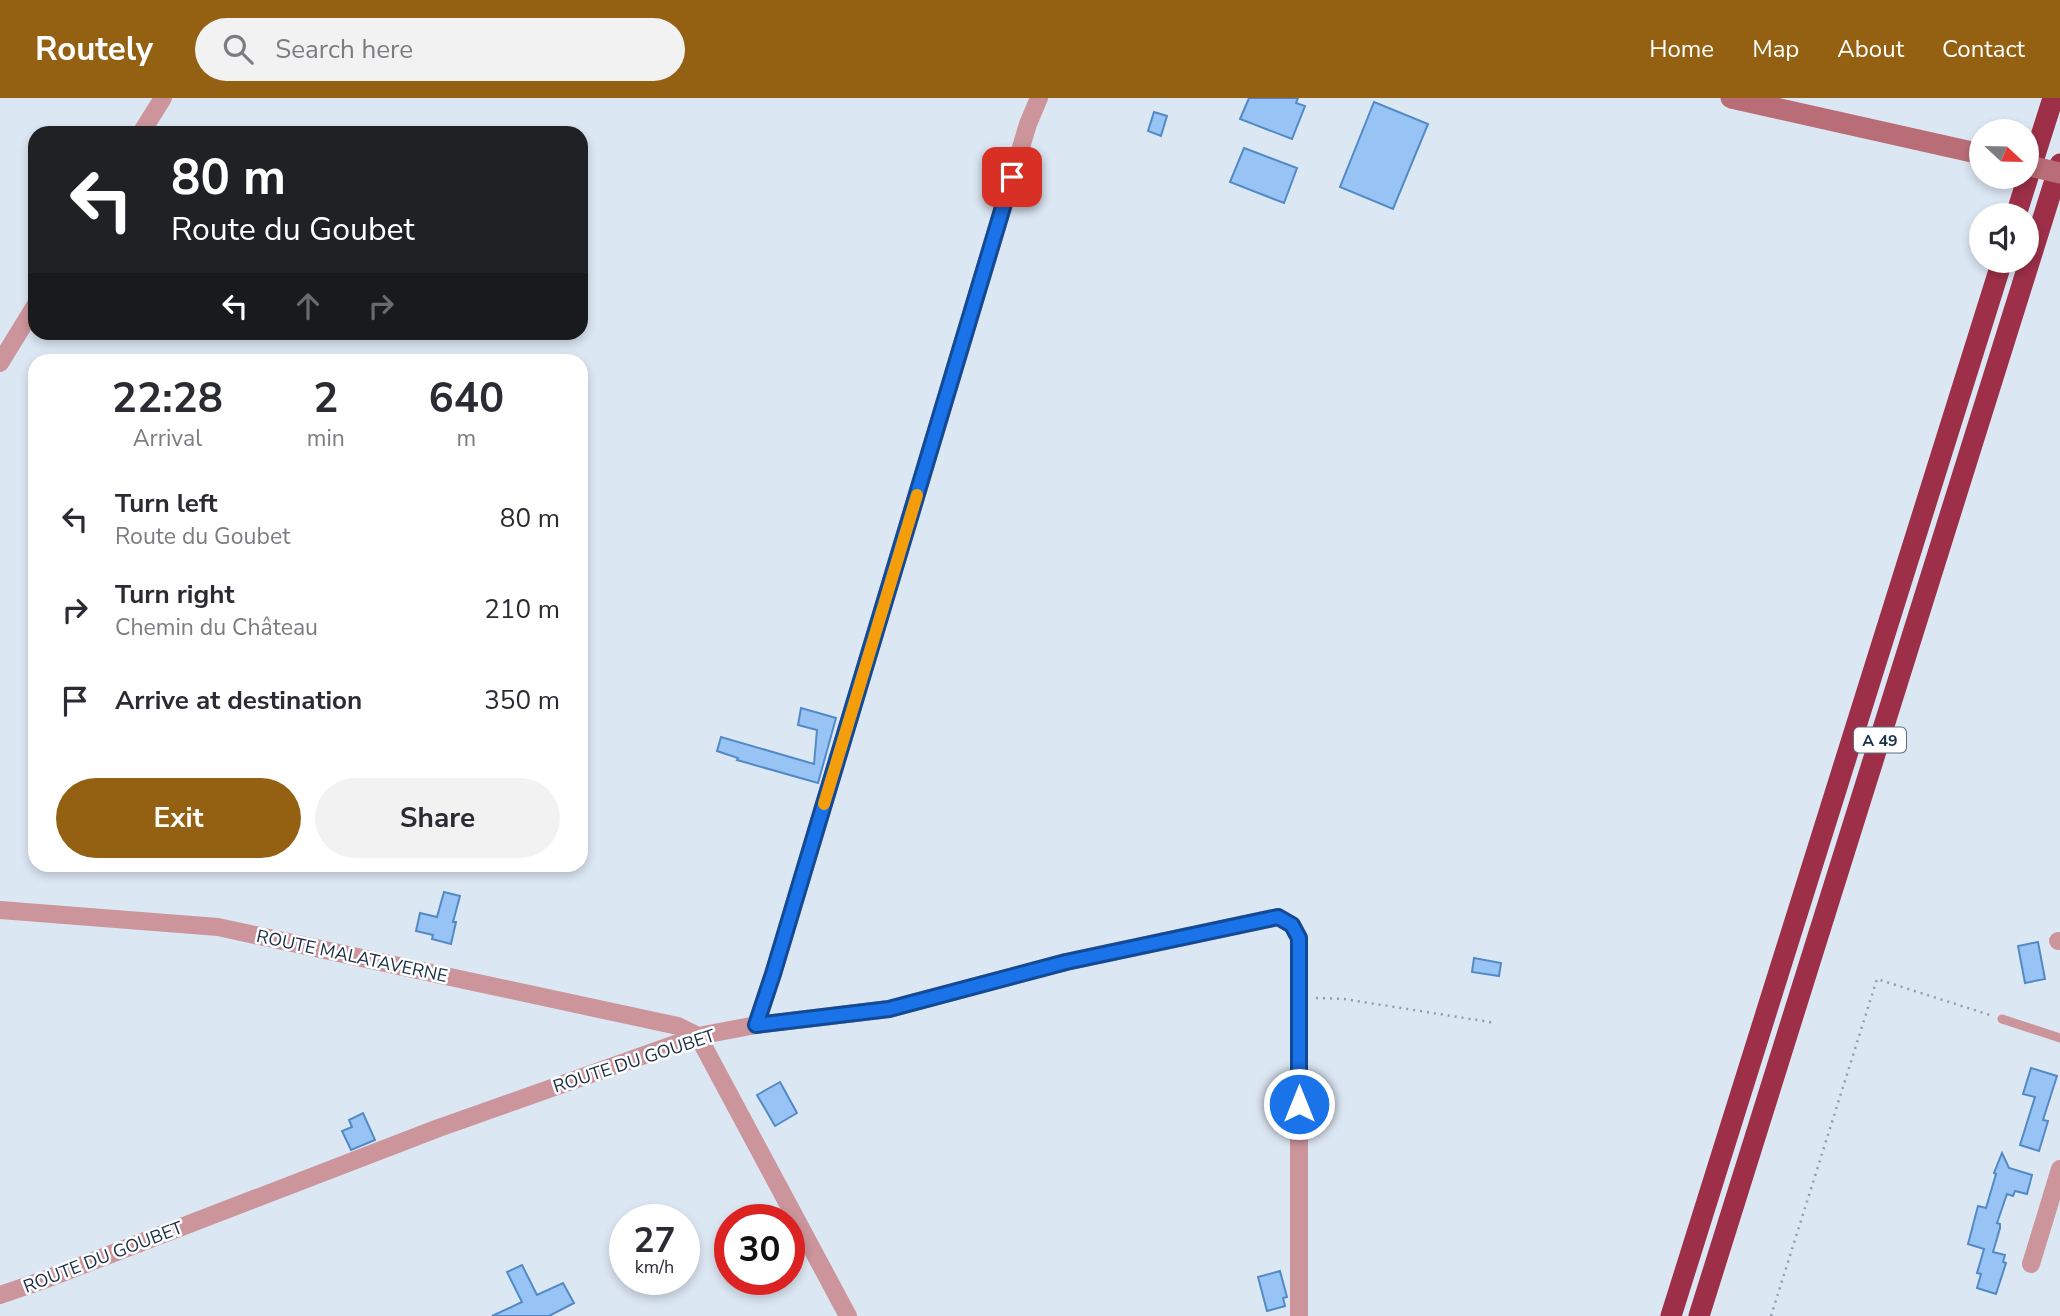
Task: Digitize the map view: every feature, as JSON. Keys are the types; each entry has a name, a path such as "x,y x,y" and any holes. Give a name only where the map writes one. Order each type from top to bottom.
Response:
{"highway":[{"path":"2020,203 2053,98"},
{"name":"A 49","path":"1699,1316 2060,164"},
{"name":"A 49","path":"1671,1316 1998,273"}],"street":[{"path":"145,126 163,98"},
{"path":"756,1025 1028,124 1039,98"},
{"path":"1731,98 1969,151"},
{"path":"2039,168 2060,173"},
{"path":"0,363 28,317"},
{"name":"ROUTE MALATAVERNE","path":"0,910 218,928 678,1026 698,1036"},
{"name":"ROUTE DU GOUBET","path":"0,1295 41,1282 436,1129 698,1036 756,1025 889,1009 1066,962 1278,917 1292,925 1299,938 1299,997"},
{"path":"1299,997 1299,1316"},
{"path":"698,1036 848,1316"},
{"path":"2031,1264 2060,1168"}],"lane":[{"path":"2002,1019 2060,1038"}],"path":[{"path":"1771,1316 1877,979 2002,1019"},
{"path":"1299,997 1344,999 1496,1023"}],"building":[{"path":"1249,98 1298,98 1296,103 1305,106 1292,139 1240,119"},
{"path":"1374,102 1428,124 1393,209 1340,187"},
{"path":"1154,112 1167,116 1161,136 1148,131"},
{"path":"1244,148 1297,168 1284,203 1230,182"},
{"path":"801,708 836,718 818,783 737,760 738,758 717,751 721,737 814,764 817,730 798,725"},
{"path":"444,892 460,896 451,944 432,939 433,935 416,931 420,913 437,917"},
{"path":"2038,942 2045,979 2025,983 2018,946"},
{"path":"1474,958 1501,963 1499,976 1472,972"},
{"path":"2031,1068 2057,1076 2043,1120 2048,1121 2039,1151 2020,1145 2035,1097 2023,1094"},
{"path":"780,1082 797,1113 775,1126 757,1095"},
{"path":"363,1113 375,1140 351,1150 342,1131 352,1127 349,1120"},
{"path":"2002,1153 2009,1168 2032,1175 2027,1194 2015,1191 2013,1196 2007,1194 1997,1223 2000,1228 1993,1252 2005,1255 2003,1262 2006,1263 1996,1294 1977,1288 1981,1274 1977,1273 1984,1249 1968,1244 1978,1206 1986,1208"},
{"path":"522,1265 537,1295 563,1283 574,1303 549,1316 492,1316 522,1302 507,1272"},
{"path":"1280,1271 1287,1297 1283,1298 1285,1306 1267,1311 1258,1277"}],"slow traffic":[{"path":"824,804 917,495"}],"route":[{"path":"1012,177 756,1025 889,1009 1066,962 1278,917 1292,925 1299,938 1299,1104"}]}
